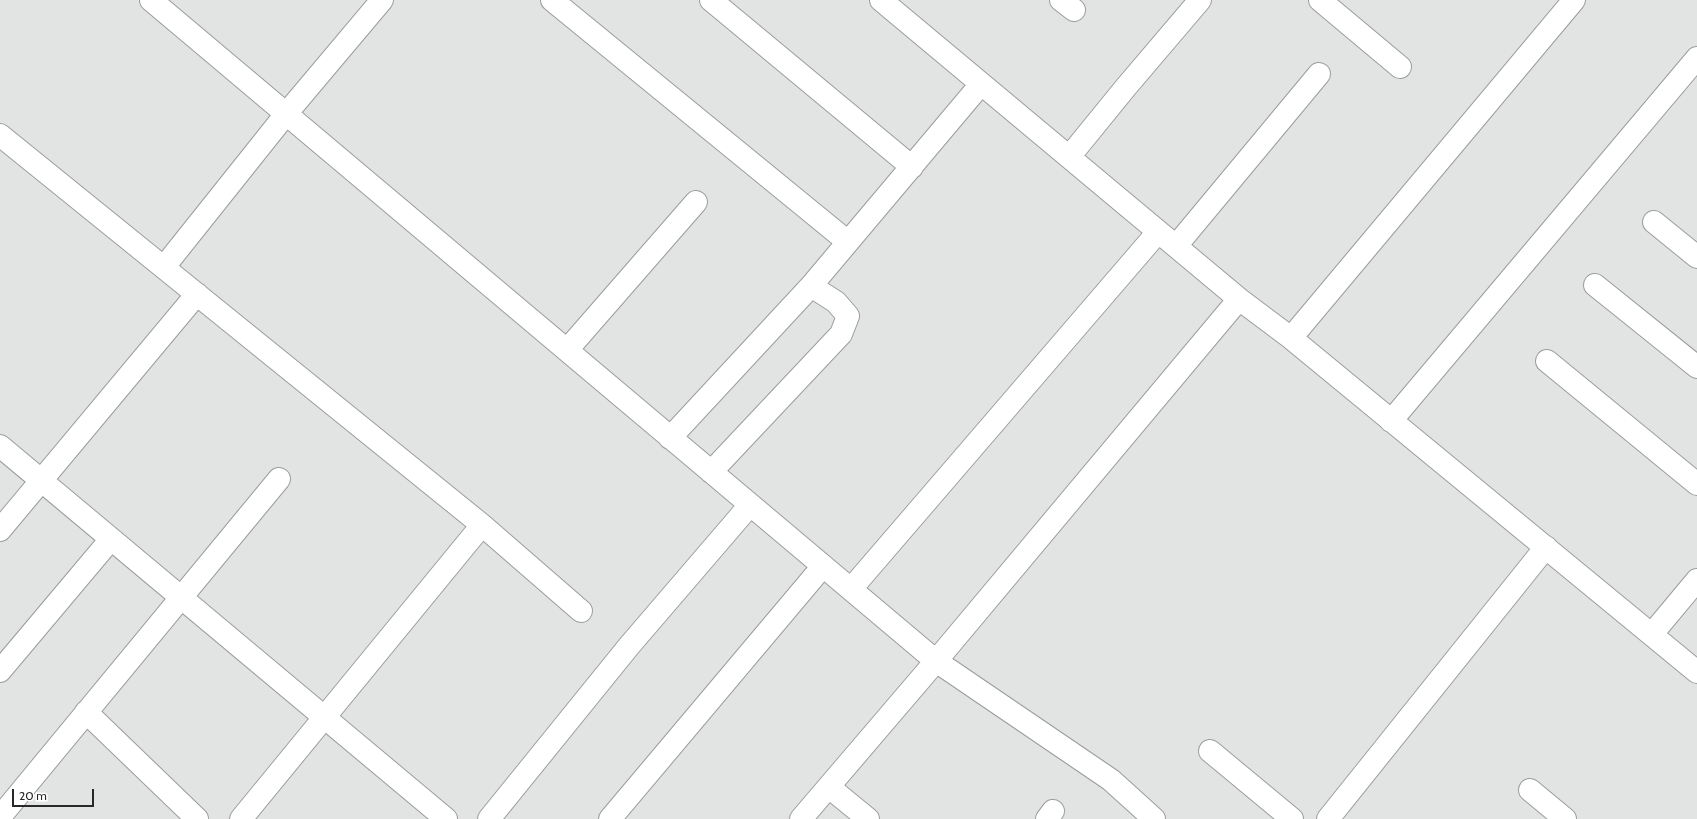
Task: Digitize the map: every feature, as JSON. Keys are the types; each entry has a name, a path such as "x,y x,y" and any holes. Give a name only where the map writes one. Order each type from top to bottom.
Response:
{"street":[{"path":"151,0 936,661 1111,780 1154,819"},
{"path":"164,267 286,114 382,0"},
{"path":"552,0 848,242"},
{"path":"711,0 912,167"},
{"path":"881,0 1239,299 1291,338 1697,672"},
{"path":"1069,157 1200,0"},
{"path":"1320,0 1400,67"},
{"path":"1291,338 1574,0"},
{"path":"1391,421 1697,58"},
{"path":"1176,246 1319,74"},
{"path":"670,438 810,286 981,84"},
{"path":"0,134 482,525 581,611"},
{"path":"567,350 696,202"},
{"path":"1654,222 1697,257"},
{"path":"851,590 1158,232"},
{"path":"1594,285 1697,367"},
{"path":"711,472 841,334 848,316 836,302 810,286"},
{"path":"0,530 197,294"},
{"path":"801,819 936,661 1239,299"},
{"path":"1547,361 1697,484"},
{"path":"0,446 446,819"},
{"path":"0,817 279,479"},
{"path":"489,819 629,646 750,505"},
{"path":"241,819 323,716 482,525"},
{"path":"0,670 111,539"},
{"path":"1328,819 1546,547"},
{"path":"610,819 823,566"},
{"path":"1652,634 1697,580"},
{"path":"86,712 197,819"},
{"path":"1210,751 1292,819"},
{"path":"829,787 868,819"},
{"path":"1530,790 1565,819"}]}
